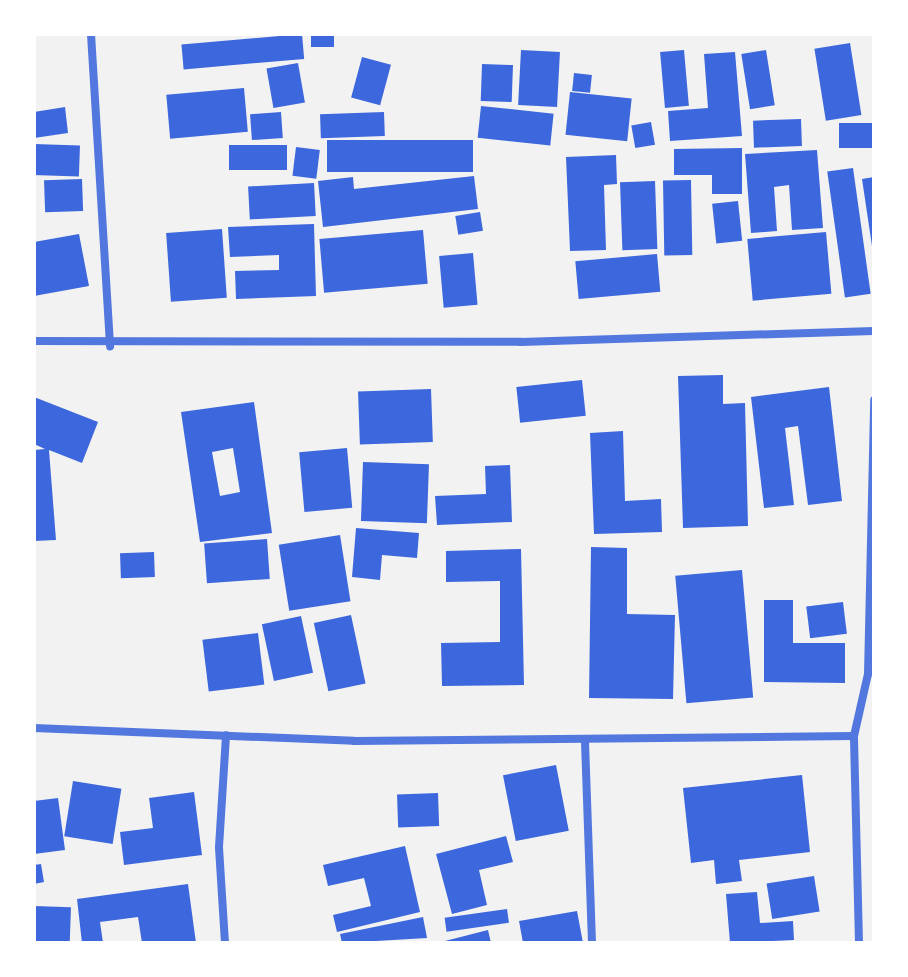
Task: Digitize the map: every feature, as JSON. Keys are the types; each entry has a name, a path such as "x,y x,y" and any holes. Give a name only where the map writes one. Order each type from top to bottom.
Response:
{"street":[{"path":"91,34 110,346"},
{"path":"34,341 110,346 874,331"},
{"path":"859,943 854,736 868,674 874,400"},
{"path":"34,728 585,742 854,736"},
{"path":"225,943 219,847 226,735"},
{"path":"585,742 592,943"}],"building":[{"path":"302,34 304,59 184,69 181,45"},
{"path":"311,34 334,34 334,47 311,47"},
{"path":"850,43 861,115 826,121 814,49"},
{"path":"521,50 560,52 557,107 518,105"},
{"path":"684,50 689,106 665,108 660,52"},
{"path":"766,50 775,105 750,109 741,54"},
{"path":"735,52 742,136 670,141 668,111 708,108 704,54"},
{"path":"362,57 391,65 380,105 351,98"},
{"path":"298,63 305,102 273,108 266,69"},
{"path":"482,64 513,65 512,102 481,101"},
{"path":"574,73 592,75 590,93 572,91"},
{"path":"244,88 248,132 170,139 166,95"},
{"path":"570,92 632,98 627,141 566,135"},
{"path":"481,106 554,114 550,145 478,138"},
{"path":"65,107 68,133 34,138 34,112"},
{"path":"281,112 283,138 252,140 250,114"},
{"path":"384,112 385,136 321,138 320,114"},
{"path":"801,119 802,146 754,148 753,121"},
{"path":"651,122 655,145 635,148 631,125"},
{"path":"839,123 874,123 874,148 839,148"},
{"path":"327,140 473,140 473,172 327,172"},
{"path":"34,144 80,146 79,177 34,175"},
{"path":"229,145 287,145 287,170 229,170"},
{"path":"296,147 320,150 316,179 292,176"},
{"path":"742,148 742,194 712,194 712,175 674,175 674,149"},
{"path":"817,150 823,228 792,230 789,185 774,187 777,231 751,233 745,154"},
{"path":"616,155 617,184 604,185 606,250 570,251 566,157"},
{"path":"853,168 871,294 845,297 827,172"},
{"path":"474,176 478,209 323,227 318,181 353,177 354,189"},
{"path":"874,177 874,245 872,246 862,179"},
{"path":"82,179 83,211 45,212 44,180"},
{"path":"663,180 691,180 692,255 664,255"},
{"path":"655,181 657,249 622,250 620,182"},
{"path":"314,183 316,216 250,219 248,186"},
{"path":"738,201 742,241 716,243 712,204"},
{"path":"480,212 483,231 458,235 455,216"},
{"path":"314,224 316,296 236,299 235,271 279,270 279,255 230,257 228,227"},
{"path":"222,229 227,298 171,302 166,233"},
{"path":"423,230 428,284 324,293 319,239"},
{"path":"826,232 831,294 753,301 747,239"},
{"path":"79,234 89,286 34,296 34,242"},
{"path":"473,253 478,305 444,308 439,256"},
{"path":"657,254 660,292 579,299 575,261"},
{"path":"723,375 723,404 745,403 748,526 683,528 678,376"},
{"path":"582,380 586,416 520,423 516,387"},
{"path":"829,387 842,501 808,505 798,426 785,428 794,505 764,508 751,397"},
{"path":"431,389 433,442 360,445 358,392"},
{"path":"34,397 98,422 82,463 49,450 56,540 34,541 34,450 45,449 34,444"},
{"path":"254,402 272,533 200,542 181,412","holes":["233,448 240,492 220,496 212,452"]},
{"path":"623,431 625,501 661,499 662,532 594,534 590,433"},
{"path":"347,448 352,508 304,512 299,452"},
{"path":"363,462 429,464 427,523 361,521"},
{"path":"510,465 512,522 437,525 435,496 486,494 485,466"},
{"path":"356,528 419,533 417,558 382,555 380,580 352,577"},
{"path":"340,535 350,601 289,611 279,545"},
{"path":"267,539 270,579 207,583 204,543"},
{"path":"591,547 627,548 627,614 675,615 673,699 589,698"},
{"path":"521,549 524,685 442,686 441,643 500,642 500,581 446,582 446,551"},
{"path":"154,552 155,577 121,578 120,553"},
{"path":"742,570 753,698 686,703 675,576"},
{"path":"764,600 793,600 793,643 845,643 845,683 764,682"},
{"path":"843,602 847,634 810,638 806,607"},
{"path":"351,615 366,683 328,691 314,623"},
{"path":"301,616 313,673 274,681 262,624"},
{"path":"258,633 264,685 209,691 202,640"},
{"path":"556,765 569,831 516,841 503,775"},
{"path":"802,775 810,852 739,860 742,881 716,884 714,860 691,863 683,788"},
{"path":"73,781 121,789 113,844 64,836"},
{"path":"194,792 202,855 124,865 120,832 153,828 149,798"},
{"path":"438,793 439,826 398,827 397,794"},
{"path":"58,798 65,850 34,854 34,801"},
{"path":"506,836 513,862 479,870 487,905 452,914 436,854"},
{"path":"405,846 420,912 337,932 333,915 371,906 364,878 328,886 323,865"},
{"path":"41,864 44,882 34,884 34,865"},
{"path":"814,876 820,912 772,919 767,884"},
{"path":"188,884 196,943 142,943 138,917 100,922 103,943 82,943 77,899"},
{"path":"757,892 760,923 793,921 794,940 730,943 726,894"},
{"path":"34,906 71,907 70,943 34,943"},
{"path":"507,909 509,923 447,932 445,918"},
{"path":"577,911 583,943 523,943 519,921"},
{"path":"423,917 427,938 342,943 340,934"},
{"path":"488,930 491,943 441,943 441,942"}]}
